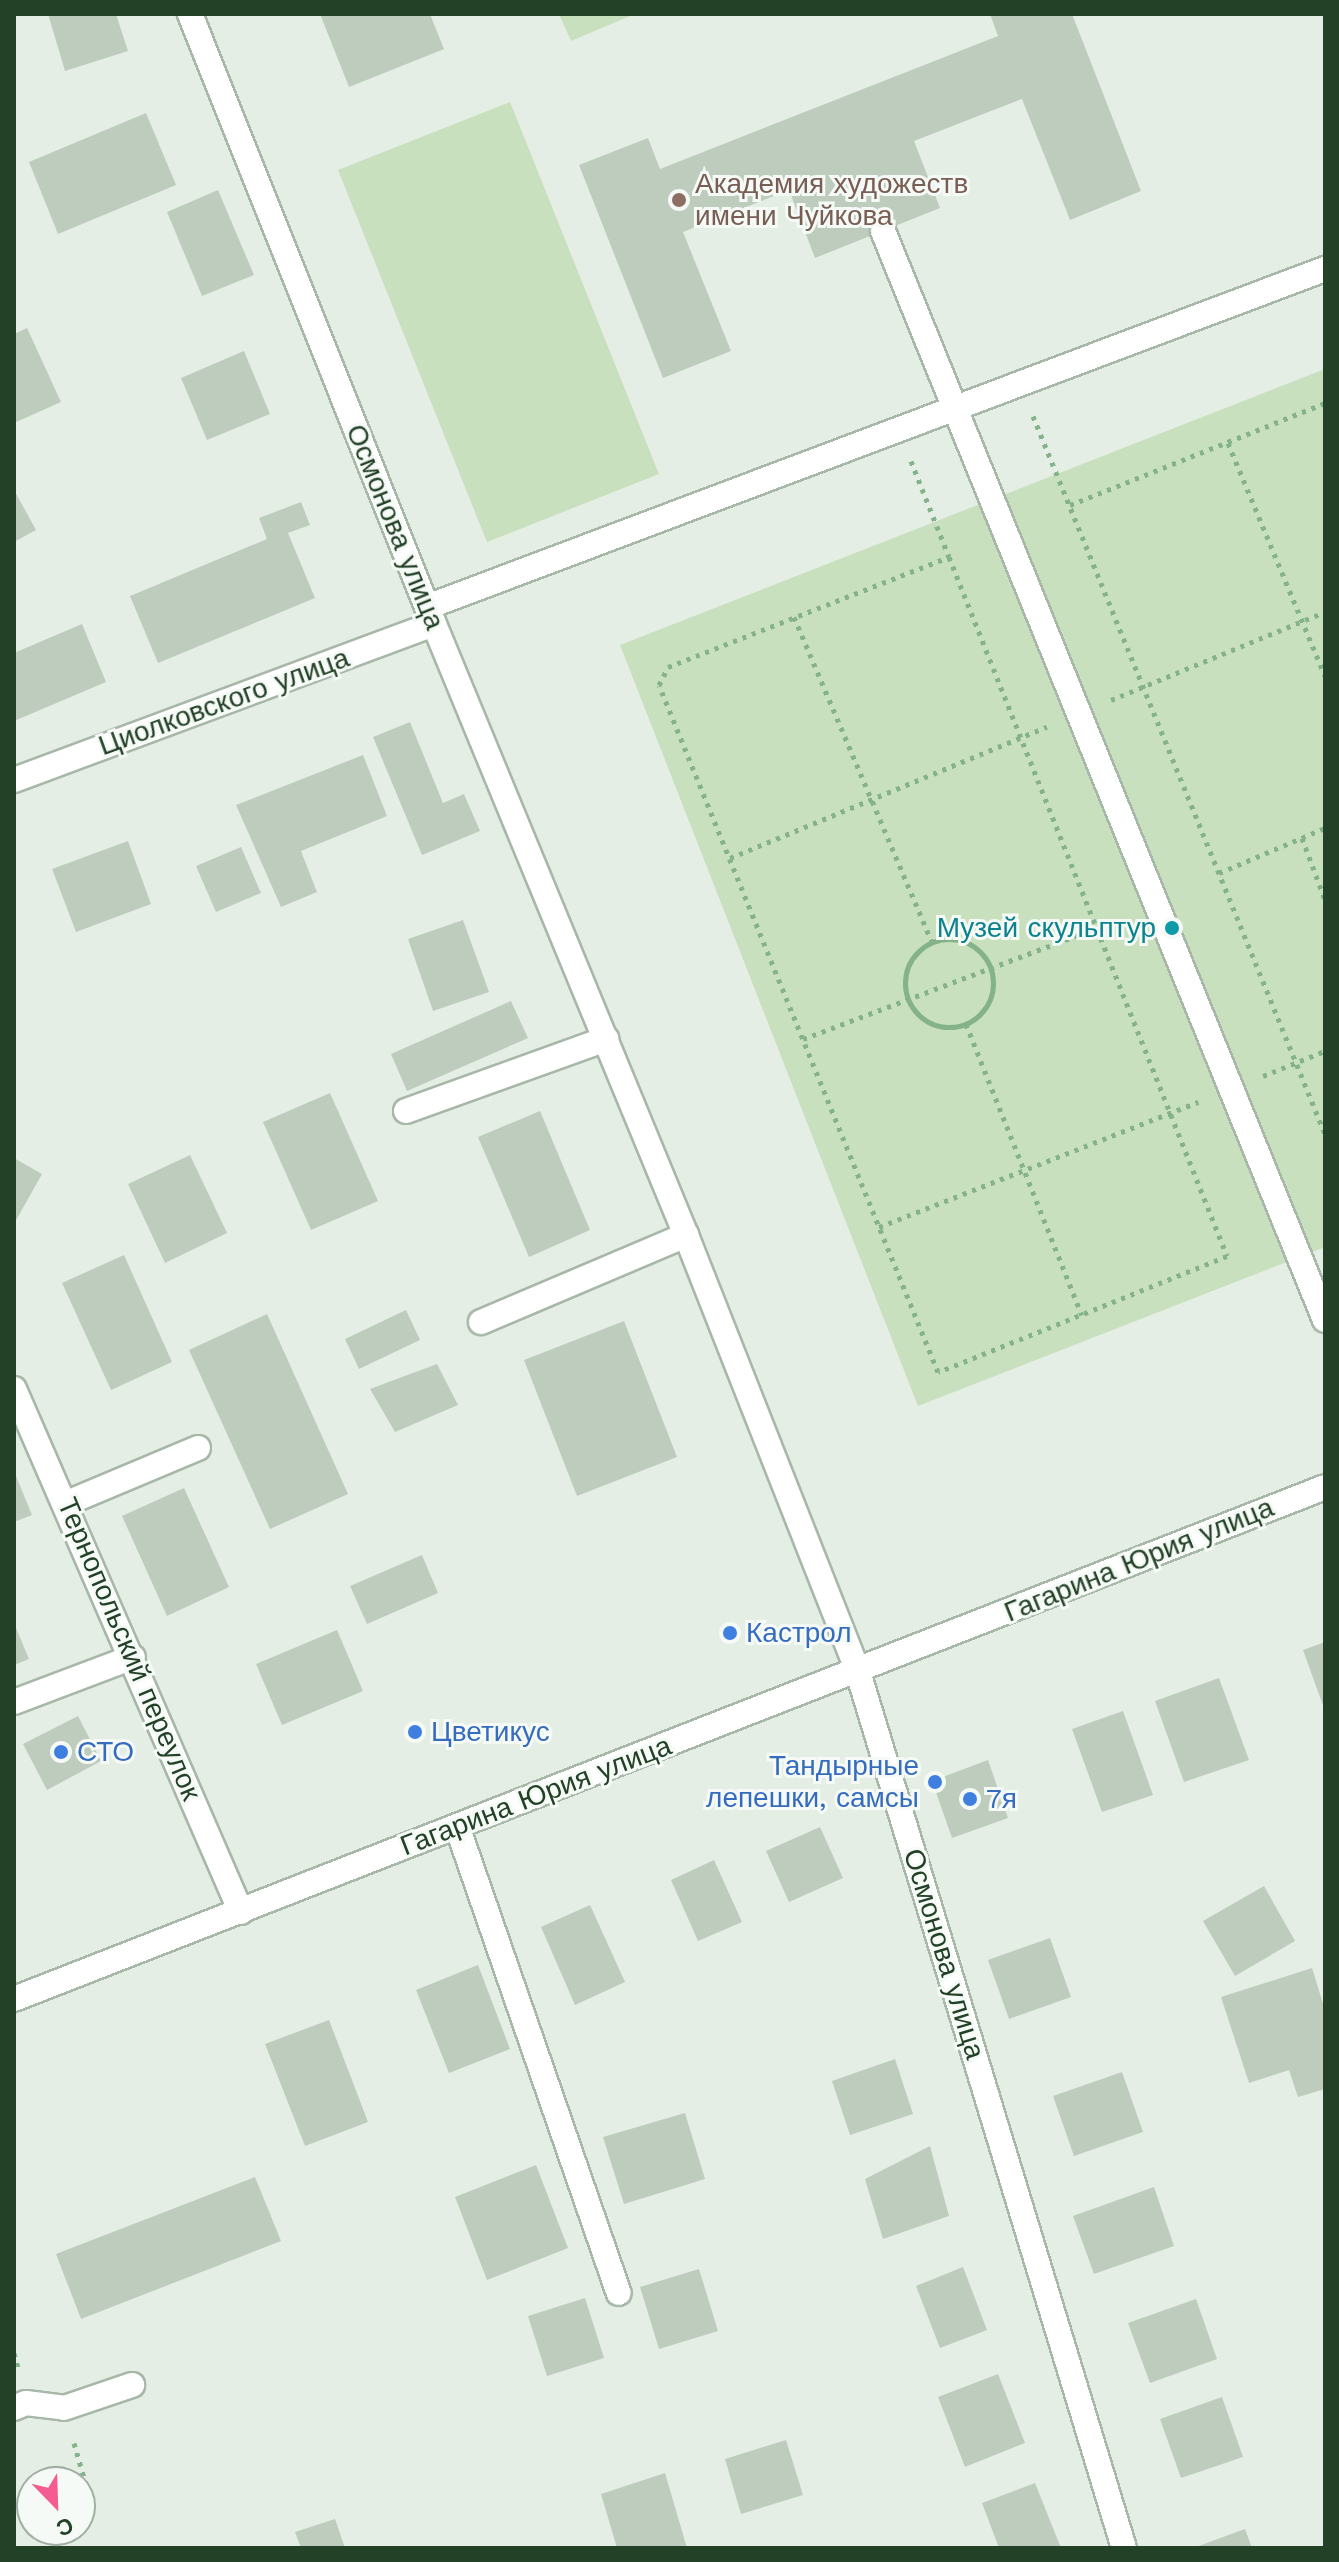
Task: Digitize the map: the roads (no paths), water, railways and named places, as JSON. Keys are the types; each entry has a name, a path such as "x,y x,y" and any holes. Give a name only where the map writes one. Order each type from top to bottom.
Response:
{"street":[{"name":"Осмонова улица","path":"190,14 430,616 686,1235 858,1672 1124,2548"},
{"path":"883,231 1325,1320"},
{"name":"Циолковского улица","path":"14,780 898,429 1325,269"},
{"path":"406,1111 606,1039"},
{"path":"481,1322 686,1235"},
{"name":"Тернопольский переулок","path":"14,1389 67,1503 241,1912"},
{"path":"67,1503 198,1448"},
{"name":"Гагарина Юрия улица","path":"14,1999 858,1672 1325,1487"},
{"path":"14,1702 133,1657"},
{"path":"457,1826 619,2293"},
{"path":"14,2408 26,2403 64,2408 132,2385"}],"place":[{"name":"Академия художеств имени Чуйкова","path":"679,200"},
{"name":"Музей скульптур","path":"1172,928"},
{"name":"Кастрол","path":"730,1633"},
{"name":"Цветикус","path":"415,1732"},
{"name":"СТО","path":"61,1752"},
{"name":"Тандырные лепешки, самсы","path":"935,1782"},
{"name":"7я","path":"970,1799"}]}
